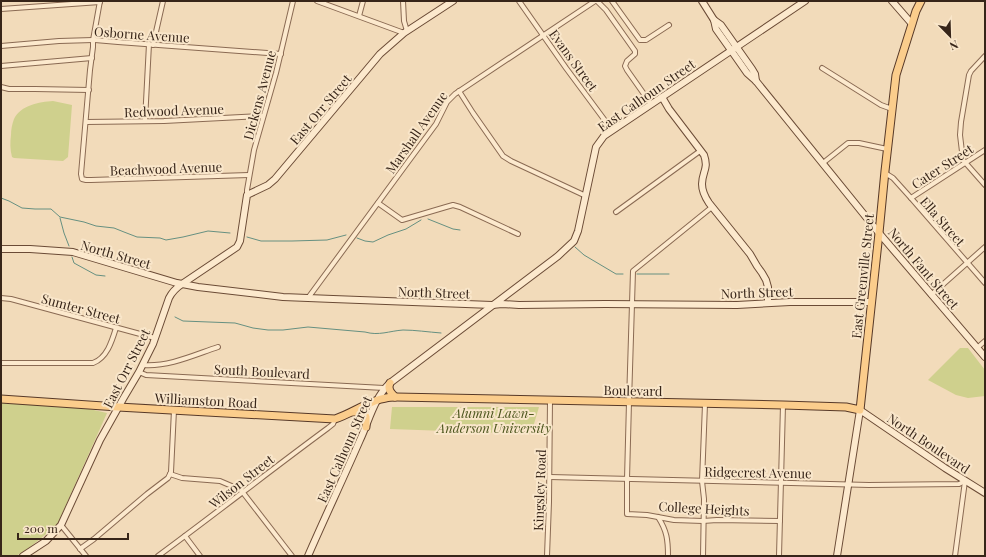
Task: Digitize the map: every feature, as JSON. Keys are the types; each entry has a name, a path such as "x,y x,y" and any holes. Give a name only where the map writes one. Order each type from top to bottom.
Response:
{"main road":[{"name":"East Greenville Street","path":"860,410 896,75 916,11 921,1"},
{"path":"387,386 395,397"},
{"name":"Boulevard","path":"405,397 783,405 846,407 860,410"},
{"name":"Williamston Road","path":"1,399 335,419 385,398 405,397"},
{"path":"353,412 364,413 366,417 366,427"}],"street":[{"path":"1,9 100,1 93,40 86,122"},
{"path":"145,121 151,44 163,1"},
{"name":"Dickens Avenue","path":"247,195 254,150 281,54 293,1"},
{"path":"317,1 405,32 403,1"},
{"path":"359,16 363,1"},
{"name":"East Orr Street","path":"23,556 46,541 61,525 100,440 143,365 155,338 169,298 174,290 237,247 240,241 247,195 268,185 275,179 380,54 405,32 453,1"},
{"name":"Evans Street","path":"519,1 612,130"},
{"path":"596,1 606,10 635,51 635,54 627,61 625,66 651,104"},
{"name":"Marshall Avenue","path":"308,298 436,124 448,102 455,94 596,1"},
{"path":"612,1 640,40 646,40 669,25"},
{"name":"North Fant Street","path":"702,1 714,20 721,25 733,49 752,69 755,74 756,81 879,233 985,357"},
{"name":"East Calhoun Street","path":"308,556 372,411 387,386 563,252 574,241 578,231 596,147 604,136 805,1"},
{"path":"892,1 912,24"},
{"name":"Osborne Avenue","path":"1,46 59,41 95,40 281,54"},
{"path":"985,56 971,70 969,75 960,135 963,160 985,185"},
{"path":"1,66 92,58"},
{"path":"822,68 881,105 892,109"},
{"path":"1,87 8,89 88,90"},
{"path":"1,92 8,89"},
{"path":"460,90 473,113 504,156 511,161 586,196"},
{"path":"662,97 669,109 704,155 707,163 702,184 704,194 712,207 750,254 756,266 762,273 768,287 768,303"},
{"name":"Redwood Avenue","path":"86,122 263,116"},
{"name":"Beachwood Avenue","path":"86,122 81,174 82,179 91,180 250,175"},
{"path":"822,163 848,143 859,143 887,149"},
{"name":"Cater Street","path":"911,198 985,150"},
{"path":"616,212 700,151"},
{"name":"Ella Street","path":"885,172 893,178 985,283"},
{"path":"378,203 402,220 453,205 460,206 518,234"},
{"path":"627,480 628,402 633,271 712,207"},
{"path":"931,295 985,247"},
{"name":"North Street","path":"1,249 30,249 73,252 182,284 198,287 308,298 492,305 737,305 768,303 871,302"},
{"name":"Sumter Street","path":"1,298 18,301 155,338"},
{"path":"1,363 93,363 103,358 113,338 116,328"},
{"path":"977,348 985,341"},
{"path":"143,365 161,365 218,347"},
{"name":"South Boulevard","path":"139,372 146,375 387,386"},
{"name":"Kingsley Road","path":"547,556 550,478 550,400"},
{"path":"703,556 704,499 702,481 705,404"},
{"path":"779,556 783,405"},
{"path":"80,549 168,478 170,474 174,410"},
{"name":"North Boulevard","path":"860,410 985,493"},
{"name":"East Greenville Street","path":"837,556 860,410"},
{"name":"Wilson Street","path":"158,556 328,428 333,424 335,419"},
{"path":"170,474 182,478 220,481 241,490 292,556"},
{"name":"Ridgecrest Avenue","path":"550,478 869,485 959,484 965,481"},
{"name":"College Heights","path":"627,480 627,514 647,515 674,520 780,521"},
{"path":"955,556 965,481"},
{"path":"658,517 664,526 668,540 668,556"},
{"path":"61,525 86,556"},
{"path":"185,536 200,556"}],"green space":[{"path":"53,101 72,105 68,157 63,161 12,157 10,146 11,129 17,114 21,110 31,105"},
{"path":"960,348 968,348 985,370 985,396 968,398 956,395 928,380"},
{"path":"1,399 63,403 107,413 57,525 29,548 16,556 1,556"},
{"name":"Alumni Lawn- Anderson University","path":"392,407 539,407 531,434 390,429"}],"waterway":[{"path":"1,198 22,208 51,209 60,217 96,226 114,228 137,237 160,238 166,240 208,231 230,233"},
{"path":"60,218 69,246"},
{"path":"428,219 453,229 460,230"},
{"path":"357,238 373,242 406,229 421,220"},
{"path":"247,237 261,241 292,241 327,240 346,235"},
{"path":"575,247 584,255 616,274 623,274"},
{"path":"72,257 74,263 96,275 105,276"},
{"path":"637,274 669,274"},
{"path":"175,317 183,321 235,323 268,330 308,327 375,334 403,330 441,333"}]}
